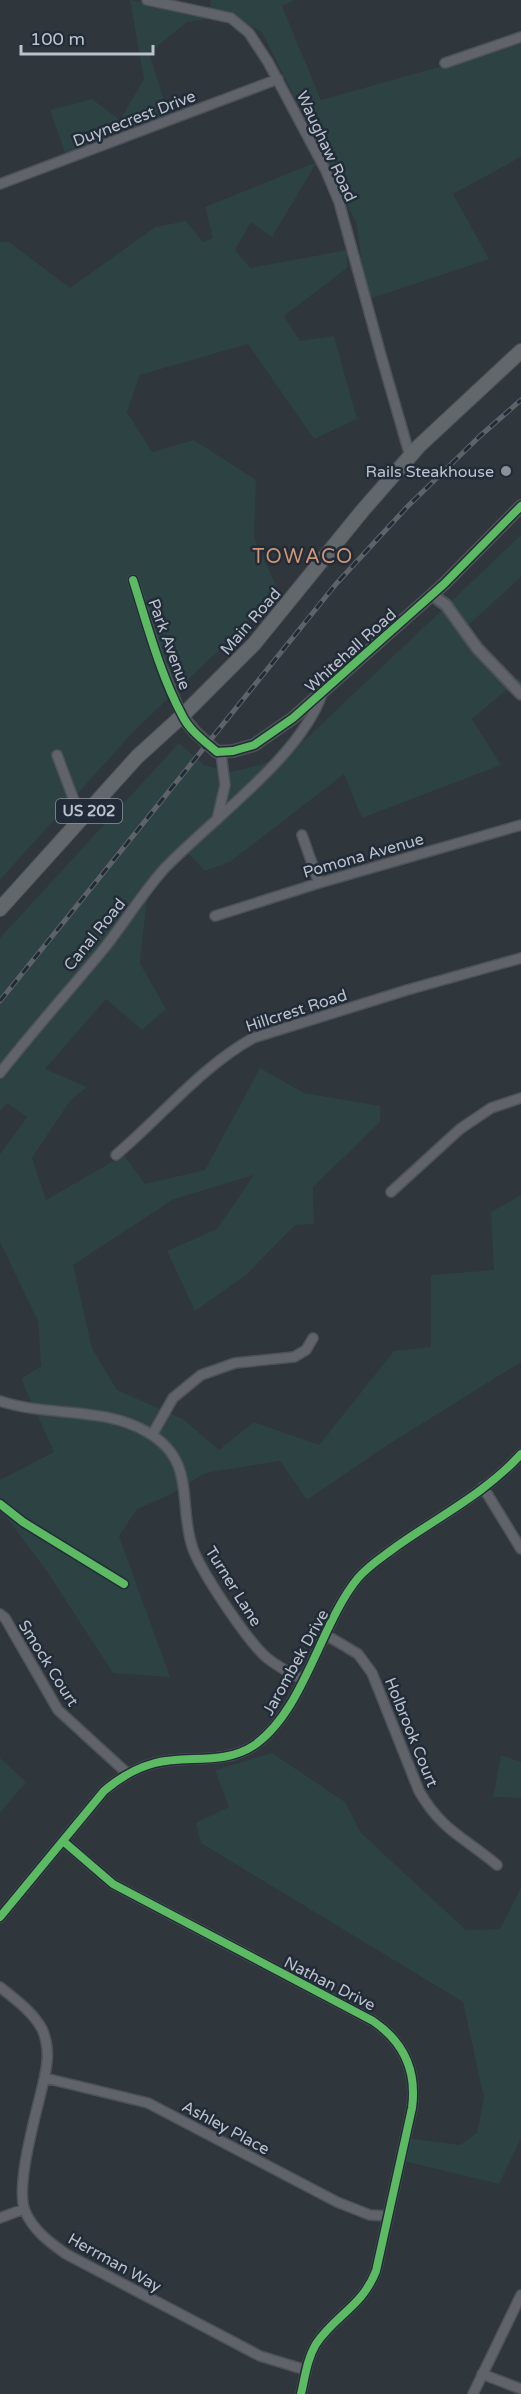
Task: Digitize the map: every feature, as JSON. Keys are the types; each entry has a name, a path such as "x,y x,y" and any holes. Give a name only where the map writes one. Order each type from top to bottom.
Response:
{"main road":[{"name":"Main Road","path":"0,909 137,757 254,644 410,456 461,405 521,351"}],"street":[{"name":"Waughaw Road","path":"147,0 219,14 236,21 255,40 278,79 326,171 339,202 379,352 410,456"},
{"path":"445,63 521,38"},
{"name":"Duynecrest Drive","path":"0,184 278,79"},
{"name":"Whitehall Road","path":"221,753 254,745 275,733 432,595 521,506"},
{"name":"Park Avenue","path":"134,580 158,658 182,716"},
{"path":"432,595 446,605 477,648 521,694"},
{"name":"Canal Road","path":"0,1073 52,1007 101,952 154,881 286,750 316,712 322,694"},
{"path":"182,716 195,732 221,753 225,785 217,820"},
{"path":"57,755 81,819"},
{"name":"Pomona Avenue","path":"215,916 319,883 521,825"},
{"path":"302,835 319,883"},
{"name":"Hillcrest Road","path":"116,1155 212,1066 253,1038 407,990 521,958"},
{"path":"391,1192 460,1129 491,1108 521,1098"},
{"path":"152,1435 173,1398 201,1375 235,1363 294,1357 306,1350 313,1338"},
{"name":"Turner Lane","path":"0,1401 112,1419 135,1426 152,1435 165,1446 179,1466 185,1489 188,1530 202,1566 258,1650 276,1665 302,1679"},
{"name":"Jarombek Drive","path":"0,1917 104,1791 128,1774 156,1763 229,1756 251,1747 274,1727 285,1713 352,1586 368,1568 483,1487 521,1454"},
{"path":"483,1487 521,1549"},
{"name":"Smock Court","path":"0,1614 58,1710 128,1774"},
{"name":"Holbrook Court","path":"326,1635 358,1654 372,1673 419,1791 428,1807 443,1825 497,1865"},
{"name":"Nathan Drive","path":"63,1841 113,1884 373,2021 392,2036 406,2055 410,2066 414,2096 372,2282 358,2302 316,2345 306,2370"},
{"path":"0,1987 27,2010 42,2029 48,2052 45,2078 23,2176 24,2209 0,2218"},
{"name":"Ashley Place","path":"45,2078 148,2103 345,2205 370,2215 388,2217"},
{"name":"Herrman Way","path":"24,2209 39,2232 66,2254 260,2356 306,2370"},
{"path":"473,2394 521,2295"},
{"path":"301,2394 306,2370"},
{"path":"482,2374 521,2389"}],"green space":[{"path":"130,0 209,13 211,0 295,0 282,6 321,100 521,44 521,157 453,194 489,259 366,300 357,224 262,32 231,16 187,22 149,53 170,119 67,158 50,110 92,99 120,120 144,79"},
{"path":"317,162 272,237 251,222 235,250 250,268 347,250 347,268 284,316 300,341 334,336 357,419 314,439 248,344 140,375 127,412 152,452 194,440 256,480 254,538 276,585 234,636 134,731 0,880 0,242 9,242 70,288 155,227 186,221 203,242 213,238 205,207"},
{"path":"521,535 521,577 462,631 508,680 521,678 521,693 512,685 472,719 501,765 362,818 344,774 230,862 205,871 186,851 148,889 140,963 166,1009 142,1030 106,999 45,1069 87,1087 70,1101 32,1158 46,1200 124,1155 145,1184 205,1170 260,1068 304,1093 380,1106 380,1122 313,1187 314,1224 295,1225 245,1276 195,1311 167,1251 217,1229 254,1175 174,1199 73,1265 92,1348 117,1390 183,1419 219,1450 254,1422 319,1445 394,1351 431,1347 431,1275 494,1270 491,1212 521,1195 521,1362 386,1446 307,1500 280,1461 205,1473 172,1494 137,1509 119,1536 170,1677 113,1673 48,1573 8,1519 0,1512 0,1480 54,1452 21,1379 41,1366 38,1321 0,1242 0,1154 27,1117 7,1103 0,1111 0,938 179,743 204,765 231,772 263,764 307,738"},
{"path":"272,1753 345,1802 361,1833 466,1930 500,1929 521,1888 521,2138 499,2184 403,2161 406,2138 460,2145 477,2133 484,2098 463,2002 201,1843 196,1823 229,1807 215,1770"},
{"path":"501,1755 521,1762 521,1798 493,1797"},
{"path":"0,1758 26,1782 0,1813"}],"railway":[{"path":"0,1001 336,584 407,507 480,436 521,400"}],"cycle path":[{"path":"133,580 161,666 185,720 197,735 217,752 233,751 254,745 293,718 444,584 521,506"},
{"path":"0,1917 104,1791 116,1782 134,1771 155,1763 230,1756 253,1746 271,1731 299,1690 333,1619 358,1578 397,1546 478,1492 508,1468 521,1454"},
{"path":"0,1504 23,1522 124,1584"},
{"path":"63,1841 113,1884 373,2021 393,2038 406,2058 412,2082 412,2108 376,2271 363,2294 331,2325 316,2344 308,2362 301,2394"}],"place":[{"name":"Rails Steakhouse","path":"506,471"}],"district":[{"name":"TOWACO","path":"303,556"}]}
